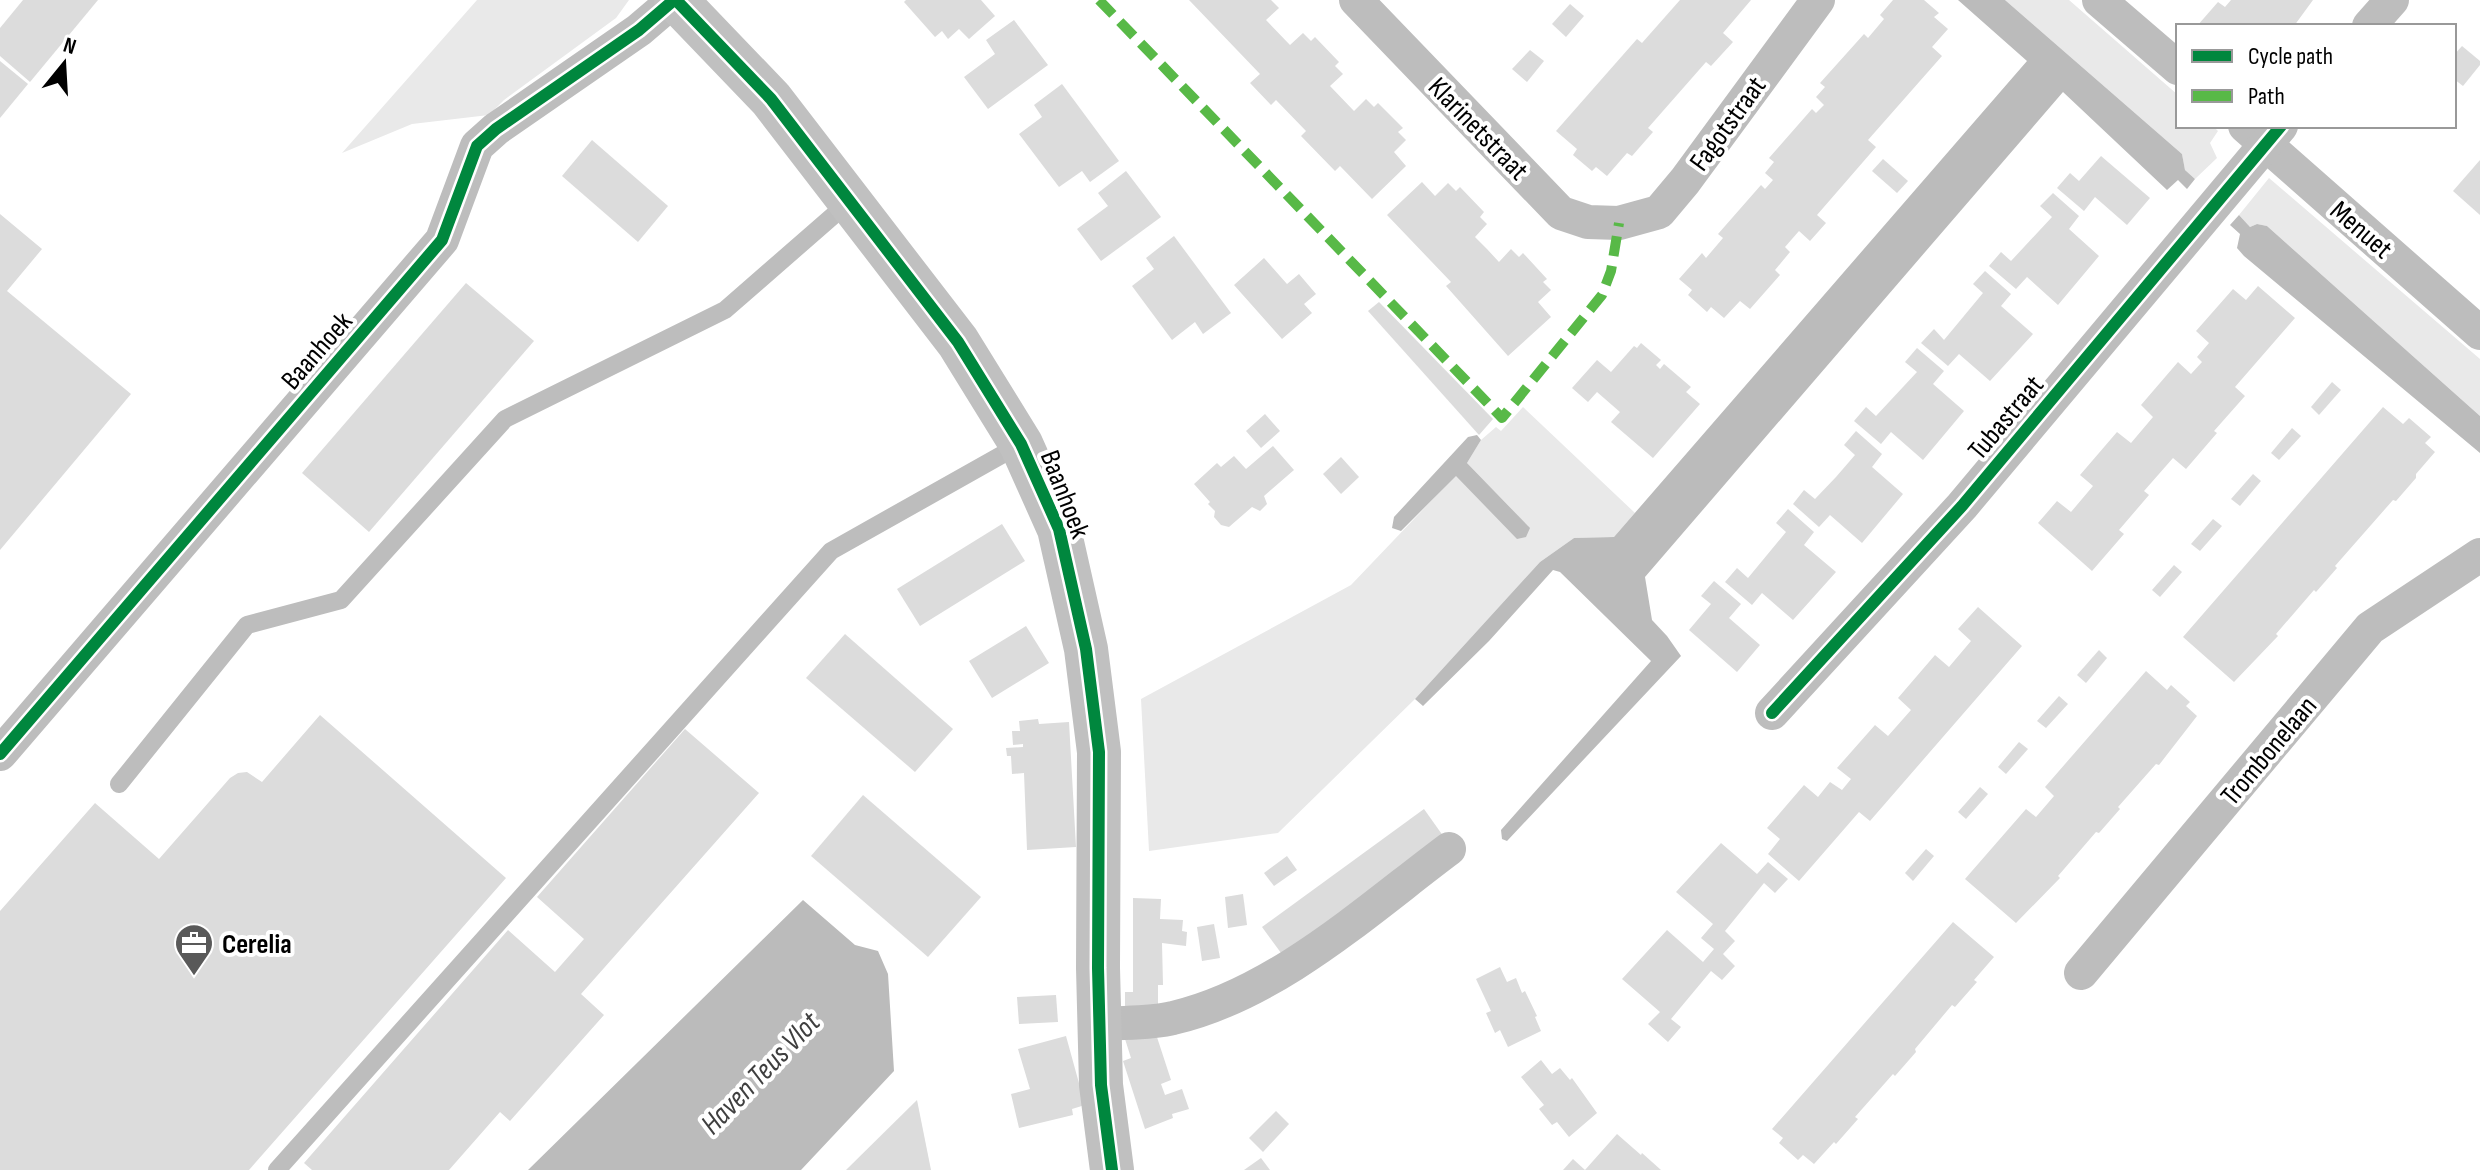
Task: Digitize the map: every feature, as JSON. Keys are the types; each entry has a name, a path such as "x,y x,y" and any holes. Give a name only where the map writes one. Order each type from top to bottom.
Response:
{"street":[{"name":"Baanhoek","path":"0,754 442,240 477,146 496,129 639,30 675,0 771,99 958,342 1021,444 1059,529 1086,649 1099,752 1101,1085 1112,1170"},
{"name":"Klarinetstraat","path":"1356,0 1561,213 1588,222 1619,223"},
{"name":"Fagotstraat","path":"1619,223 1659,212 1818,0"},
{"path":"2099,0 2176,66"},
{"path":"2371,24 2392,0"},
{"name":"Menuet","path":"2264,132 2480,333"},
{"name":"Tubastraat","path":"1772,713 1962,506 2264,132"},
{"name":"Trombonelaan","path":"2081,973 2370,628 2480,555"},
{"path":"1100,1024 1172,1019 1224,1001 1295,964 1449,849"}],"lane":[{"path":"119,784 247,625 341,600 505,419 725,310 850,201"},
{"path":"277,1170 831,551 1021,444"}],"shaded area":[{"path":"477,0 629,0 616,18 504,100 489,115 412,124 342,153"},
{"path":"2005,0 2069,0 2176,93 2176,128 2215,128 2218,131 2210,143 2217,158 2195,179 2185,170 2182,154"},
{"path":"2269,178 2480,359 2480,416 2267,226 2257,224 2250,227 2239,215"},
{"path":"1523,407 1635,513 1614,537 1574,538 1540,562 1415,699 1278,833 1149,851 1141,699 1351,585 1456,475 1517,538 1528,526 1467,463 1481,440 1496,427 1501,431"}],"water":[{"path":"1958,0 2005,0 2182,154 2185,170 2195,179 2187,189 2178,180 2167,190 2063,92 1645,577 1652,620 1681,656 1507,841 1502,839 1501,830 1651,661 1560,572 1553,570 1489,641 1423,706 1415,699 1540,562 1574,538 1614,537 2027,61"},
{"path":"2239,215 2250,227 2257,224 2267,226 2480,416 2480,453 2244,256 2237,248 2240,234 2230,225"},
{"path":"1477,435 1481,440 1467,463 1530,528 1526,537 1517,539 1456,476 1401,531 1392,528 1394,517 1468,437"},
{"name":"Haven Teus Vlot","path":"803,900 855,945 878,951 888,974 894,1071 801,1170 528,1170"}],"building":[{"path":"23,0 98,0 30,82 0,56 0,28"},
{"path":"981,0 995,16 969,39 959,29 948,39 942,31 935,37 904,2"},
{"path":"1189,0 1271,0 1279,8 1266,20 1290,45 1303,33 1311,41 1315,37 1339,62 1335,66 1343,74 1330,86 1354,111 1366,99 1374,107 1378,103 1403,128 1398,132 1406,140 1394,152 1406,166 1372,199 1340,166 1335,171 1301,136 1306,131 1276,100 1271,105 1250,83 1260,74"},
{"path":"1680,0 1751,0 1723,33 1733,42 1711,66 1706,62 1648,128 1653,132 1632,156 1627,153 1607,176 1596,167 1592,171 1573,155 1577,149 1556,131 1637,39 1642,43"},
{"path":"1893,0 1924,0 1939,13 1934,17 1948,29 1932,47 1942,56 1868,140 1876,147 1817,215 1826,223 1810,241 1799,231 1785,247 1790,252 1775,270 1780,275 1750,309 1740,301 1724,318 1711,307 1707,312 1688,295 1692,290 1679,279 1702,253 1706,258 1723,238 1718,234 1761,185 1765,189 1773,180 1765,173 1774,162 1769,158 1812,109 1816,113 1824,105 1816,97 1825,87 1820,83 1864,34 1868,38 1884,19 1880,15"},
{"path":"2231,0 2313,0 2295,24 2199,24 2218,2 2225,7"},
{"path":"1570,4 1584,16 1566,37 1552,24"},
{"path":"1014,20 1048,65 988,109 964,77 995,54 986,40"},
{"path":"2462,46 2480,61 2463,86 2456,81 2456,53"},
{"path":"1530,50 1544,61 1527,82 1512,69"},
{"path":"0,61 28,84 0,118"},
{"path":"1062,84 1119,161 1090,182 1082,171 1059,187 1019,134 1042,117 1034,105"},
{"path":"592,140 668,206 638,242 562,176"},
{"path":"2101,156 2150,198 2127,225 2095,197 2084,211 2057,188 2070,173 2079,181"},
{"path":"1883,159 1908,181 1897,193 1872,171"},
{"path":"2480,160 2480,215 2453,191"},
{"path":"1126,171 1161,217 1101,261 1077,229 1108,206 1098,193"},
{"path":"1422,182 1435,196 1448,183 1456,191 1460,187 1484,212 1480,217 1487,224 1475,237 1499,262 1511,249 1519,257 1523,253 1547,279 1543,282 1551,290 1538,302 1551,317 1508,356 1446,286 1451,282 1387,215"},
{"path":"2053,193 2079,216 2069,229 2099,256 2058,305 2027,277 2016,289 1989,266 2001,252 2011,261 2052,217 2040,206"},
{"path":"0,214 42,249 7,291 131,394 0,550"},
{"path":"1174,236 1231,313 1203,334 1195,322 1172,340 1132,286 1154,269 1146,258"},
{"path":"1264,258 1287,284 1299,274 1316,294 1304,304 1312,313 1282,339 1234,285"},
{"path":"1985,271 2011,294 2001,306 2033,334 1990,381 1959,354 1948,366 1921,343 1934,329 1944,340 1983,293 1973,284"},
{"path":"466,283 534,341 369,532 302,473"},
{"path":"2258,286 2295,318 2235,387 2245,396 2214,431 2217,433 2186,469 2173,458 2144,491 2149,495 2119,530 2124,534 2092,571 2038,523 2057,501 2071,512 2093,486 2080,475 2117,432 2131,443 2153,417 2141,405 2178,362 2191,374 2202,362 2197,357 2209,343 2196,331 2233,289 2246,300"},
{"path":"1379,302 1493,419 1479,435 1368,311"},
{"path":"1641,343 1661,360 1656,365 1660,369 1664,364 1691,387 1686,392 1700,404 1653,458 1611,422 1620,412 1597,392 1588,402 1572,388 1597,360 1611,372 1634,346 1637,348"},
{"path":"1917,348 1944,371 1933,384 1964,411 1923,460 1891,432 1881,444 1854,421 1866,407 1876,416 1917,372 1905,362"},
{"path":"2332,382 2341,390 2319,415 2311,407"},
{"path":"2383,407 2403,424 2409,418 2431,437 2425,443 2435,452 2396,501 2393,500 2335,566 2337,568 2276,634 2278,636 2234,682 2183,637"},
{"path":"1265,414 1280,431 1261,448 1246,431"},
{"path":"2292,428 2301,436 2279,460 2271,453"},
{"path":"1856,431 1882,454 1872,467 1903,494 1862,543 1830,515 1819,527 1793,504 1804,490 1815,499 1855,455 1844,445"},
{"path":"1273,446 1294,470 1264,496 1267,504 1260,511 1252,507 1229,527 1221,525 1214,517 1215,511 1208,504 1210,502 1194,484 1217,463 1221,467 1234,456 1246,469"},
{"path":"1341,457 1359,477 1341,494 1323,474"},
{"path":"2253,474 2261,481 2240,506 2231,499"},
{"path":"1788,509 1814,532 1804,545 1836,572 1793,620 1762,593 1752,605 1725,582 1737,568 1748,578 1786,532 1776,523"},
{"path":"2213,519 2222,526 2200,551 2191,544"},
{"path":"1002,524 1025,561 920,626 897,589"},
{"path":"2174,565 2182,572 2160,597 2152,590"},
{"path":"1714,581 1741,604 1729,618 1760,645 1737,672 1689,630 1711,604 1701,596"},
{"path":"1978,607 2022,646 1870,821 1859,812 1799,881 1768,854 1780,839 1767,828 1804,785 1818,797 1830,782 1842,790 1851,779 1837,768 1875,725 1888,736 1911,710 1898,698 1935,655 1949,667 1971,641 1958,629"},
{"path":"1026,626 1049,663 992,698 969,661"},
{"path":"845,634 953,729 915,772 806,678"},
{"path":"2099,650 2107,658 2086,683 2077,675"},
{"path":"2146,671 2167,690 2171,685 2190,702 2186,706 2197,716 2159,765 2156,764 2099,833 2096,832 2058,876 2060,878 2016,923 1965,879 2026,809 2036,817 2054,796 2045,787"},
{"path":"2059,696 2068,704 2046,728 2037,721"},
{"path":"320,715 506,878 249,1170 0,1170 0,911 95,803 159,859 230,778 247,772 262,782"},
{"path":"1038,719 1039,724 1069,722 1076,847 1027,850 1024,773 1012,774 1011,756 1007,756 1006,748 1023,747 1023,744 1013,745 1012,731 1020,731 1019,721"},
{"path":"685,729 759,793 581,994 604,1015 510,1121 500,1112 449,1170 312,1170 304,1163 508,930 555,972 584,939 537,897"},
{"path":"2019,742 2028,749 2006,774 1998,767"},
{"path":"1980,787 1988,794 1966,819 1958,812"},
{"path":"863,795 981,897 928,957 811,856"},
{"path":"1424,809 1446,840 1284,957 1262,927"},
{"path":"1721,843 1757,874 1768,862 1788,879 1775,893 1764,883 1725,931 1735,941 1723,954 1735,966 1722,980 1711,971 1671,1019 1681,1027 1668,1042 1648,1024 1660,1012 1622,979 1667,930 1703,962 1714,949 1701,938 1713,924 1676,892"},
{"path":"1926,849 1934,856 1913,881 1905,873"},
{"path":"1287,856 1297,870 1274,886 1264,873"},
{"path":"1243,894 1247,925 1228,928 1225,897"},
{"path":"1133,898 1161,899 1160,919 1183,920 1182,931 1187,932 1186,946 1162,943 1163,985 1158,985 1158,1009 1125,1018 1125,992 1133,992"},
{"path":"1953,922 1994,957 1974,980 1977,982 1955,1007 1952,1005 1915,1049 1916,1052 1855,1117 1858,1119 1836,1144 1834,1142 1814,1164 1803,1155 1798,1160 1779,1143 1783,1138 1772,1129"},
{"path":"1214,924 1220,958 1202,961 1197,927"},
{"path":"1500,967 1507,982 1516,978 1522,993 1525,991 1541,1031 1508,1047 1500,1030 1495,1033 1486,1013 1491,1011 1476,979"},
{"path":"1056,995 1058,1022 1019,1024 1017,997"},
{"path":"1154,1028 1171,1080 1161,1084 1165,1095 1182,1089 1189,1109 1172,1114 1173,1118 1145,1129 1123,1061 1131,1058 1125,1039"},
{"path":"1066,1036 1085,1105 1072,1109 1073,1115 1019,1128 1011,1094 1030,1089 1018,1049"},
{"path":"1541,1060 1552,1074 1560,1068 1570,1080 1572,1078 1597,1113 1569,1137 1557,1122 1552,1125 1539,1109 1544,1105 1521,1077"},
{"path":"917,1100 931,1170 846,1170"},
{"path":"1276,1111 1289,1124 1263,1152 1249,1138"},
{"path":"1617,1134 1642,1153 1661,1170 1585,1170"},
{"path":"1261,1158 1270,1170 1244,1170"},
{"path":"1573,1159 1585,1170 1563,1170"}],"marked path":[{"path":"1099,0 1502,418 1602,295 1611,271 1619,223"}],"cycle path":[{"path":"0,754 442,240 477,146 496,129 639,30 674,0"},
{"path":"676,0 771,99 958,342 1021,444 1059,529 1086,649 1099,752 1101,1085 1112,1170"},
{"path":"1772,713 1962,506 2279,128"}],"place":[{"name":"Cerelia","path":"194,977"}]}
